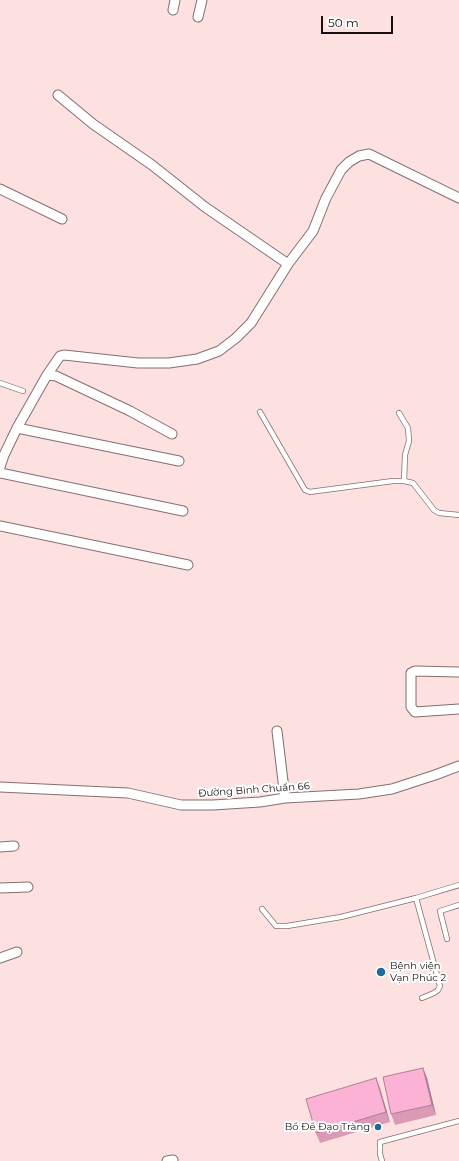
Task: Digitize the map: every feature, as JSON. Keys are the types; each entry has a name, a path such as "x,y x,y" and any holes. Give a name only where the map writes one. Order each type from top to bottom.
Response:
{"street":[{"path":"173,10 175,0"},
{"path":"198,17 202,0"},
{"path":"58,95 93,124 152,165 205,207 288,264"},
{"path":"0,467 17,428 47,375 60,356 64,355 138,363 161,363 197,359 219,351 236,338 251,323 288,264 313,231 326,198 341,170 349,162 363,155 369,154 459,198"},
{"path":"0,189 62,219"},
{"path":"47,375 56,376 130,411 172,434"},
{"path":"17,428 179,461"},
{"path":"0,473 183,511"},
{"path":"0,526 188,565"},
{"path":"459,672 416,671 411,673 411,707 415,712 459,709"},
{"path":"276,731 285,798"},
{"name":"Đường Bình Chuẩn 66","path":"0,787 128,792 181,804 213,805 260,802 285,798 359,794 392,788 459,766"},
{"path":"0,847 14,846"},
{"path":"0,888 28,887"},
{"path":"0,958 17,952"}],"lane":[{"path":"0,383 23,391"},
{"path":"260,412 305,490 310,492 393,481 404,481 413,483 434,510 439,513 459,515"},
{"path":"399,413 408,428 409,441 405,455 404,481"},
{"path":"262,909 276,926 287,926 341,918 459,885"},
{"path":"416,898 440,986 434,993 422,998"},
{"path":"447,939 440,910 459,905"},
{"path":"382,1161 380,1154 380,1142 459,1121"}],"building":[{"path":"423,1068 432,1105 391,1114 383,1077"},
{"path":"376,1078 386,1112 316,1133 306,1099"}],"place":[{"name":"Bệnh viện Vạn Phúc 2","path":"381,972"},
{"name":"Bồ Đề Đạo Tràng","path":"378,1127"}]}
